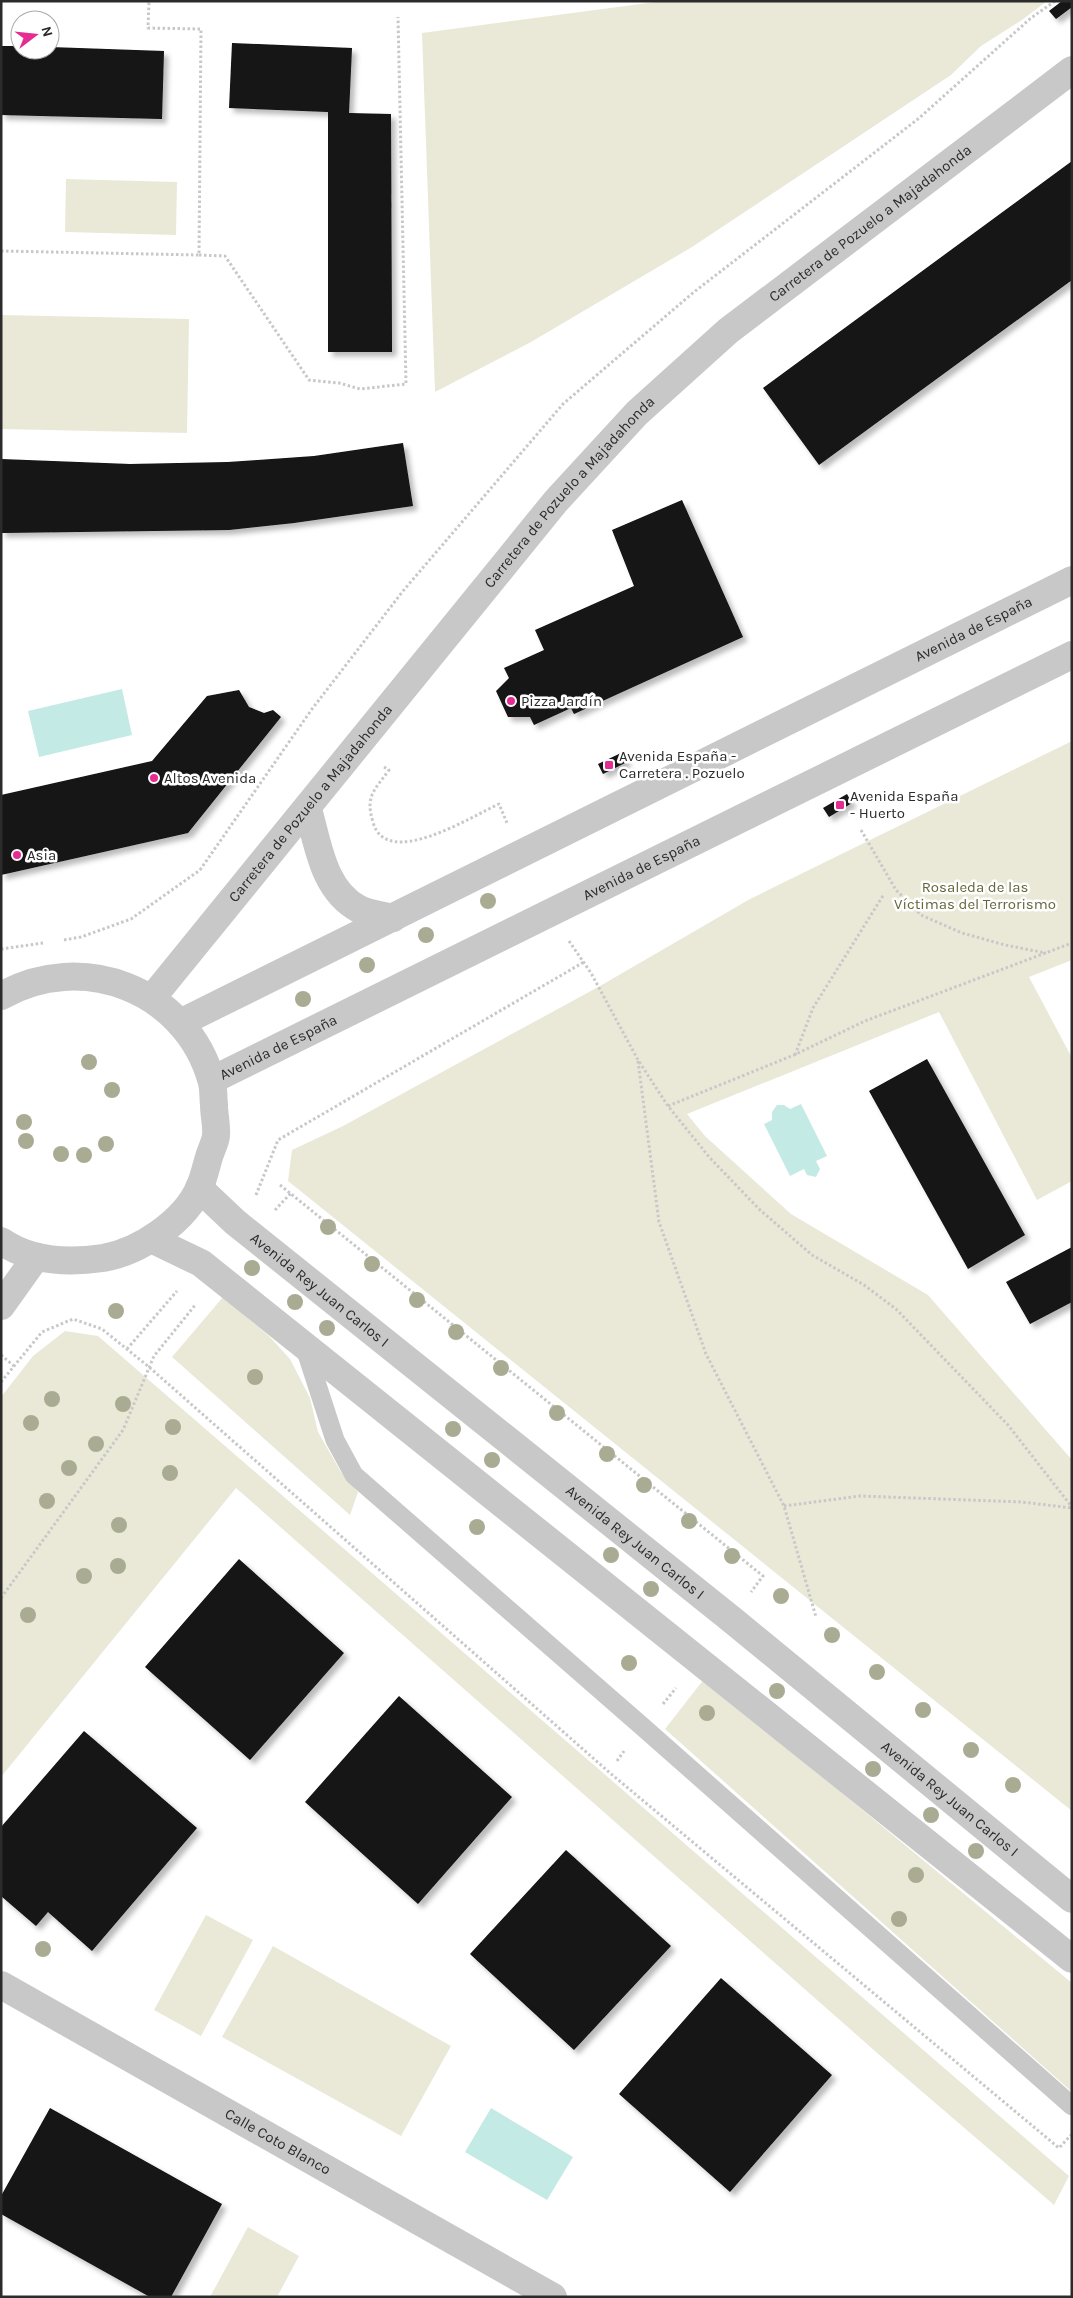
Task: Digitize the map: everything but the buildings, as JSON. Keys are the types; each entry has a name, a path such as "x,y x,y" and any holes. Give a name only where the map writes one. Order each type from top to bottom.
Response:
{"street":[{"name":"Carretera de Pozuelo a Majadahonda","path":"152,998 308,809 556,500 637,413 728,331 1072,70"},
{"name":"Avenida de España","path":"180,1023 522,855 1072,580"},
{"name":"Avenida de España","path":"212,1080 1072,655"},
{"path":"308,809 326,872 338,891 359,908 393,918"},
{"path":"1,996 18,986 52,977 86,976 120,983 152,998 180,1023 200,1050 212,1080 216,1135 199,1188 179,1217 151,1239 115,1256 76,1262 36,1257 1,1241"},
{"name":"Avenida Rey Juan Carlos I","path":"199,1188 234,1222 731,1619 1072,1899"},
{"path":"151,1239 201,1263 1072,1959"},
{"path":"1,1306 36,1257"},
{"name":"Calle Coto Blanco","path":"1,1985 553,2297"}],"lane":[{"path":"304,1344 335,1440 354,1475 1072,2106"}],"path":[{"path":"150,1 148,28 201,29 199,255"},
{"path":"1,251 225,256 309,380 340,383 360,389 406,384 398,17"},
{"path":"382,766 389,770 369,798 374,826 384,837 396,843 420,840 499,804 522,855"},
{"path":"861,830 896,890 921,915 962,933 1006,945 1048,953"},
{"path":"794,1055 814,1008 884,894"},
{"path":"668,1106 794,1055 865,1022 1072,943"},
{"path":"256,1194 278,1140 584,962"},
{"path":"591,973 638,1060 668,1106 710,1158 759,1209 812,1256 864,1285 896,1309 1008,1425 1072,1508"},
{"path":"638,1060 659,1222 706,1354 784,1506 816,1617"},
{"path":"280,1184 763,1576"},
{"path":"273,1213 291,1192"},
{"path":"1,1598 123,1430 154,1356 201,1298"},
{"path":"1,1382 42,1332 73,1318 102,1329 149,1367 610,1774 1036,2129 1059,2148 1072,2134"},
{"path":"1,1355 14,1366"},
{"path":"784,1506 860,1496 1022,1502 1072,1508"},
{"path":"658,1710 682,1680"}],"green space":[{"path":"663,1 1047,1 1022,20 981,46 951,75 692,247 531,342 435,392 422,33"},
{"path":"66,179 177,182 176,235 65,232"},
{"path":"1,315 189,319 187,433 1,429"},
{"name":"Rosaleda de las Víctimas del Terrorismo","path":"1072,741 1072,960 1029,977 1072,1058 1072,1181 1037,1200 939,1012 687,1114 705,1136 791,1214 928,1295 1072,1460 1072,1811 288,1181 292,1150 343,1126 600,986 750,899"},
{"path":"223,1297 269,1336 290,1359 310,1398 318,1432 341,1472 358,1492 350,1515 172,1357"},
{"path":"65,1331 98,1336 1069,2176 1054,2205 884,2059 236,1488 1,1777 1,1397 33,1356"},
{"path":"704,1679 1072,1983 1072,2092 665,1729"},
{"path":"206,1915 253,1940 201,2036 154,2010"},
{"path":"273,1946 451,2046 401,2136 222,2037"},
{"path":"248,2227 299,2256 277,2297 210,2297"}],"water":[{"path":"122,689 132,735 39,757 28,711"},
{"path":"801,1104 827,1156 816,1161 820,1169 816,1177 807,1175 804,1169 790,1176 764,1124 772,1120 772,1112 777,1105 784,1105 790,1109"},
{"path":"491,2108 573,2157 547,2200 465,2152"}],"place":[{"name":"Pizza Jardín","path":"511,701"},
{"name":"Avenida España - Carretera . Pozuelo","path":"609,765"},
{"name":"Altos Avenida","path":"154,778"},
{"name":"Avenida España - Huerto","path":"840,805"},
{"name":"Asia","path":"17,855"}]}
